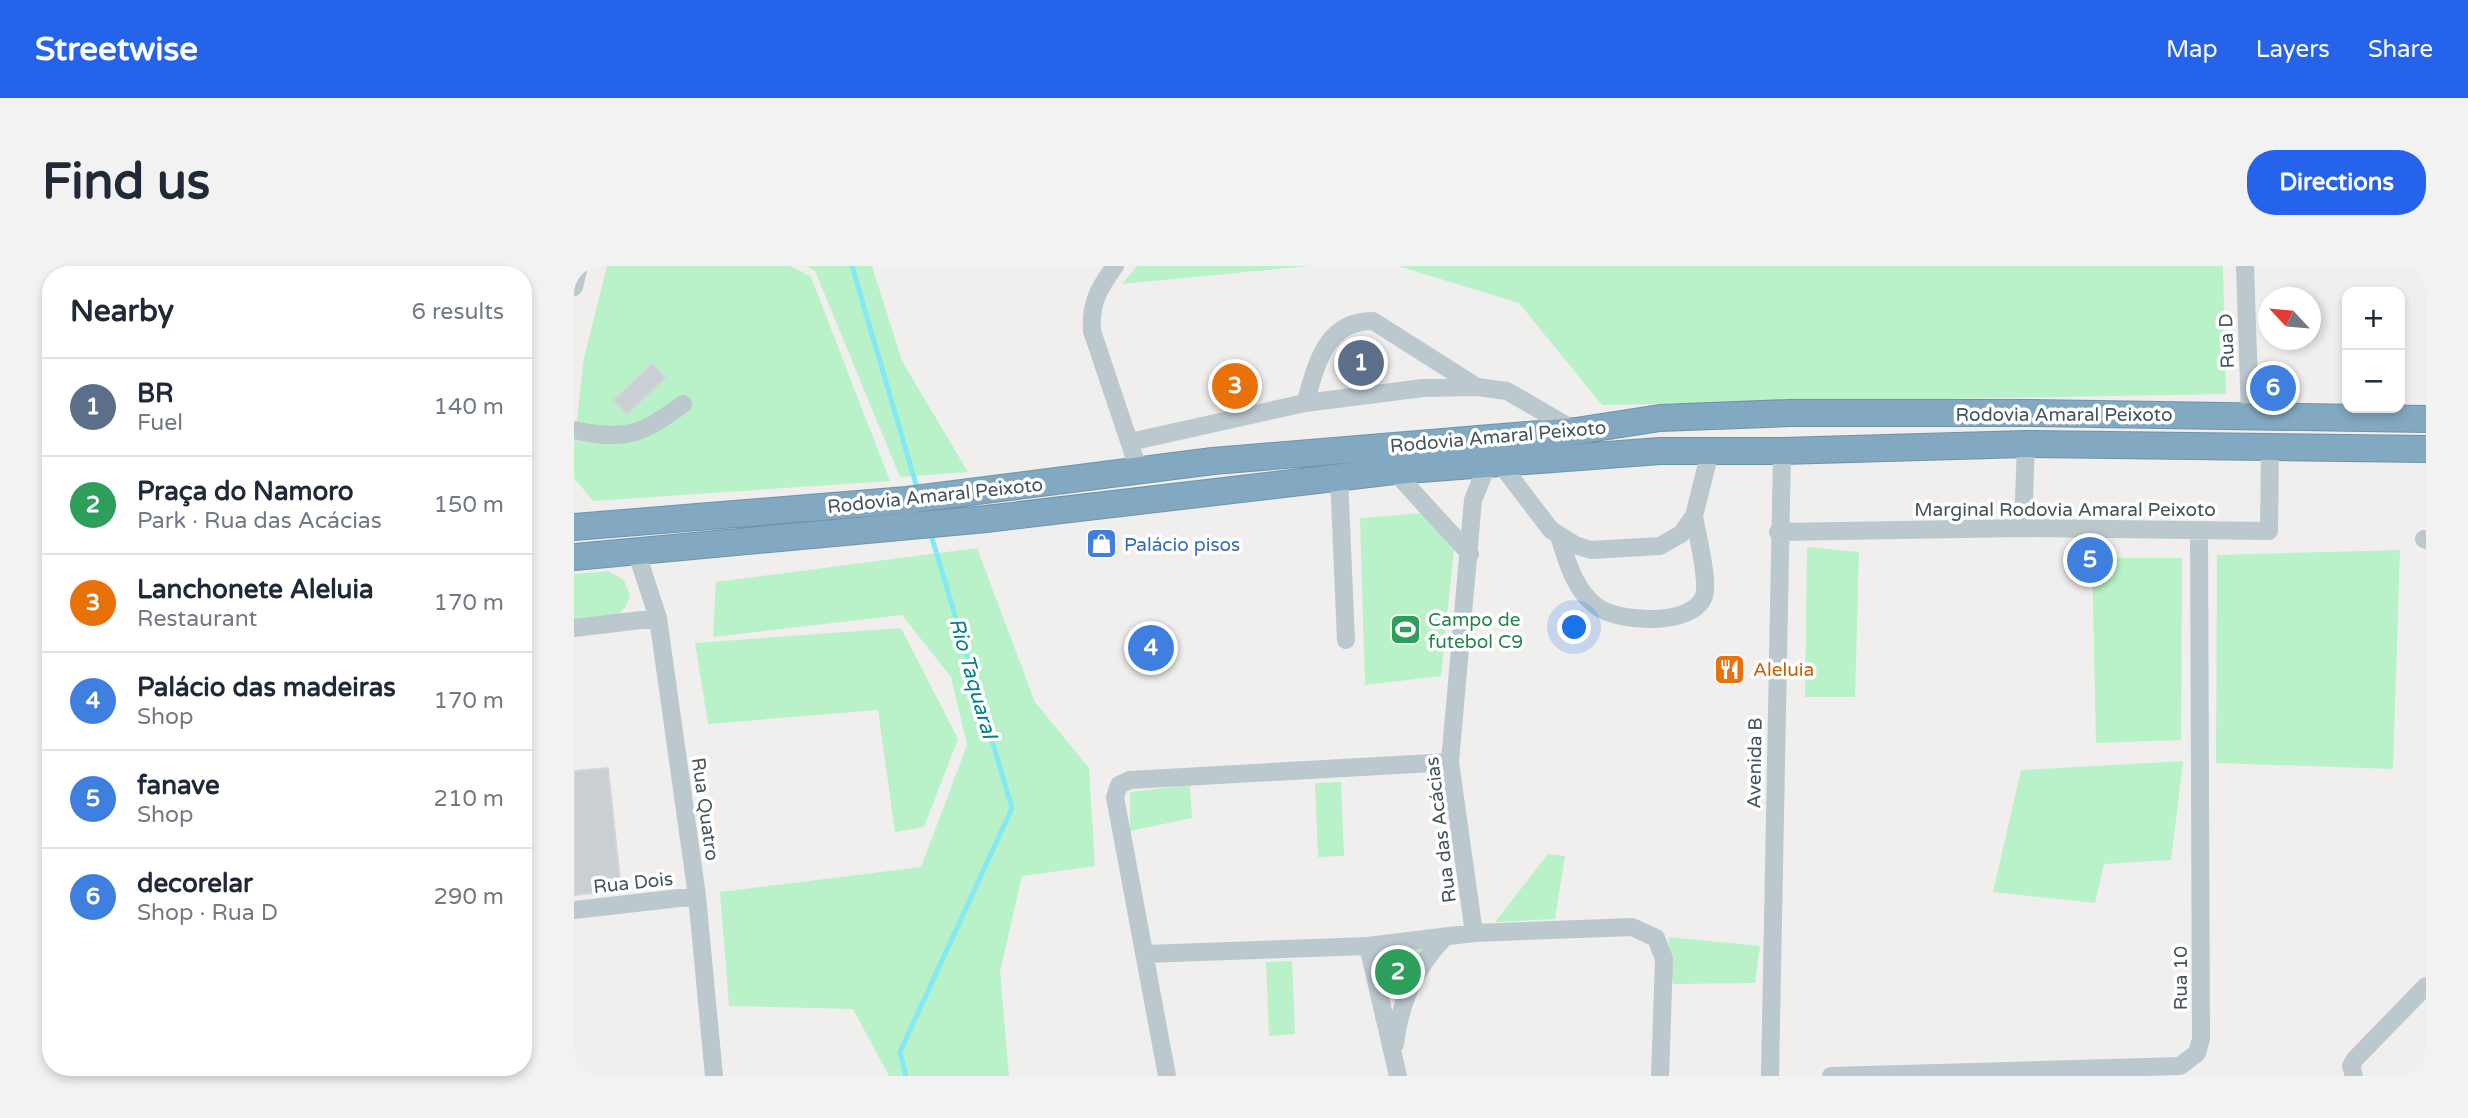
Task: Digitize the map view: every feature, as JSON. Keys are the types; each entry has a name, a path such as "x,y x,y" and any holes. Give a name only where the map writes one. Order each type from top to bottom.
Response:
{"highway":[{"name":"Rodovia Amaral Peixoto","path":"574,557 636,551 909,513 982,492 1213,461 1576,431 1660,418 1790,413 2250,415 2426,419"},
{"name":"Rodovia Amaral Peixoto","path":"574,527 909,513 986,519 1394,471 1712,448 1782,451 2026,444 2426,449"},
{"path":"574,510 607,525"}],"street":[{"path":"574,287 579,266"},
{"path":"1115,266 1098,290 1090,310 1092,331 1139,471"},
{"name":"Rua D","path":"2245,266 2250,415"},
{"path":"1306,402 1318,359 1338,331 1356,321 1373,321 1477,387"},
{"path":"1130,442 1306,402 1423,388 1477,387 1507,391 1576,431"},
{"path":"574,430 610,436 643,432 683,404"},
{"path":"2023,528 2026,444"},
{"name":"Marginal Rodovia Amaral Peixoto","path":"1778,532 2023,528 2269,531 2270,447"},
{"path":"1493,462 1559,536 1591,550 1660,546 1681,534 1694,516 1712,448"},
{"name":"Avenida B","path":"1770,1076 1778,532 1782,451"},
{"name":"Rua das Acácias","path":"1474,933 1450,762 1473,500 1493,462"},
{"path":"1394,471 1470,554"},
{"path":"1339,477 1346,640"},
{"path":"1559,536 1570,572 1596,607 1609,614 1639,620 1676,616 1696,607 1705,590 1694,516"},
{"name":"Rua 10","path":"1831,1076 2180,1066 2197,1054 2201,1039 2199,530"},
{"name":"Rua Quatro","path":"636,551 658,618 697,896 714,1076"},
{"path":"574,628 658,618"},
{"path":"1167,1076 1115,797 1119,785 1130,780 1450,762"},
{"name":"Rua Dois","path":"574,910 697,896"},
{"path":"1146,954 1368,946 1443,939 1474,933 1632,927 1656,938 1664,958 1660,1076"},
{"path":"1394,1054 1398,1024 1407,995 1426,958 1443,939"},
{"path":"1368,946 1398,1076"},
{"path":"2353,1075 2351,1066 2355,1059 2426,986"}],"green space":[{"path":"607,266 790,266 811,277 890,481 593,501 574,478 574,445 584,358"},
{"path":"806,266 872,266 902,361 968,472 900,477 815,271"},
{"path":"1137,266 1309,266 1122,284"},
{"path":"1398,266 2223,266 2226,394 1602,405 1519,303"},
{"name":"Campo de futebol C9","path":"1423,513 1454,549 1441,676 1365,685 1360,518"},
{"path":"1807,547 1859,552 1855,697 1805,697"},
{"path":"977,548 1035,702 1089,768 1095,866 1022,876 1000,972 1009,1076 889,1076 853,1009 729,1006 720,892 921,867 967,745 951,677 902,615 713,637 716,582"},
{"path":"2400,550 2393,769 2216,763 2217,555"},
{"path":"2092,558 2182,558 2181,740 2096,743"},
{"path":"608,571 624,580 630,595 626,606 613,621 574,625 574,574"},
{"path":"901,628 958,739 924,827 895,832 878,710 708,724 695,643"},
{"path":"2183,761 2171,860 2104,864 2095,903 1993,892 2021,770"},
{"path":"1341,782 1344,856 1318,857 1315,783"},
{"path":"1190,785 1192,818 1130,831 1130,792"},
{"path":"1548,854 1565,856 1555,919 1495,922"},
{"path":"1668,937 1760,946 1755,983 1673,984"},
{"path":"1425,948 1398,1006 1386,983 1380,959 1384,950"},
{"path":"1292,961 1295,1034 1269,1036 1266,962"}],"building":[{"path":"652,364 665,378 627,414 614,400"},
{"path":"608,768 621,890 574,895 574,771"}],"waterway":[{"name":"Rio Taquaral","path":"852,266 918,491"},
{"name":"Rio Taquaral","path":"906,1076 900,1052 1012,808 930,531"}],"place":[{"name":"BR","path":"1361,363"},
{"name":"Lanchonete Aleluia","path":"1235,386"},
{"name":"decorelar","path":"2273,388"},
{"name":"Palácio pisos","path":"1101,544"},
{"name":"fanave","path":"2090,560"},
{"name":"Campo de futebol C9","path":"1405,630"},
{"name":"Palácio das madeiras","path":"1151,648"},
{"name":"Aleluia","path":"1730,669"},
{"name":"Praça do Namoro","path":"1398,972"}]}
